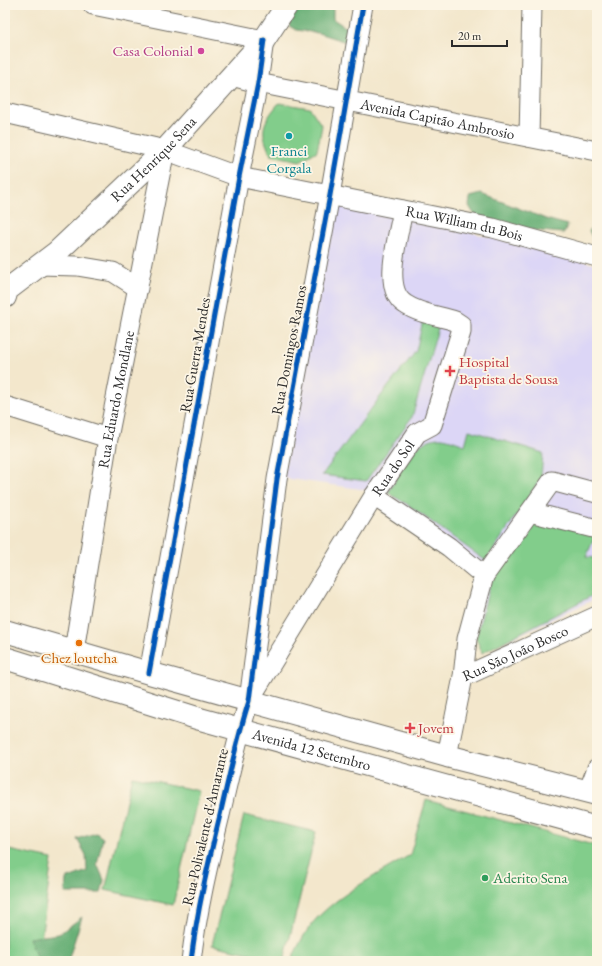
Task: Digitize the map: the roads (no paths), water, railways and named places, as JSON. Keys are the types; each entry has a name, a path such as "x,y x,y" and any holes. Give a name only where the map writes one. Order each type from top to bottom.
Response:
{"street":[{"path":"93,5 264,40"},
{"name":"Rua Henrique Sena","path":"6,292 57,252 165,150 264,40 287,5"},
{"name":"Rua Domingos Ramos","path":"249,701 277,479 330,195 363,5"},
{"path":"529,137 532,5"},
{"name":"Rua Guerra Mendes","path":"149,673 239,177 258,83 264,40"},
{"name":"Avenida Capitão Ambrosio","path":"232,76 258,83 597,151"},
{"path":"5,113 165,150 239,177"},
{"name":"Rua Eduardo Mondlane","path":"74,651 108,438 165,150"},
{"name":"Rua William du Bois","path":"239,177 493,228 597,256"},
{"name":"Rua do Sol","path":"403,210 392,274 397,297 406,305 456,321 461,325 461,332 432,425 417,433 374,496 449,547 484,576"},
{"path":"39,265 77,266 113,272 138,288"},
{"path":"5,406 108,438"},
{"path":"463,678 468,639 484,576 552,481 597,493"},
{"path":"249,701 374,496"},
{"path":"530,512 597,528"},
{"name":"Rua São João Bosco","path":"447,756 463,678 597,616"},
{"name":"Avenida 12 Setembro","path":"5,631 149,673 447,756 593,793"},
{"name":"Avenida 12 Setembro","path":"5,658 200,719 597,828"},
{"name":"Rua Polivalente d'Amarante","path":"191,961 195,925 202,890 240,729 249,701"},
{"path":"593,793 597,768"}],"place":[{"name":"Casa Colonial","path":"201,51"},
{"name":"Franci Corgala","path":"289,136"},
{"name":"Hospital Baptista de Sousa","path":"450,371"},
{"name":"Chez loutcha","path":"79,643"},
{"name":"Jovem","path":"410,728"},
{"name":"Aderito Sena","path":"485,878"}]}
